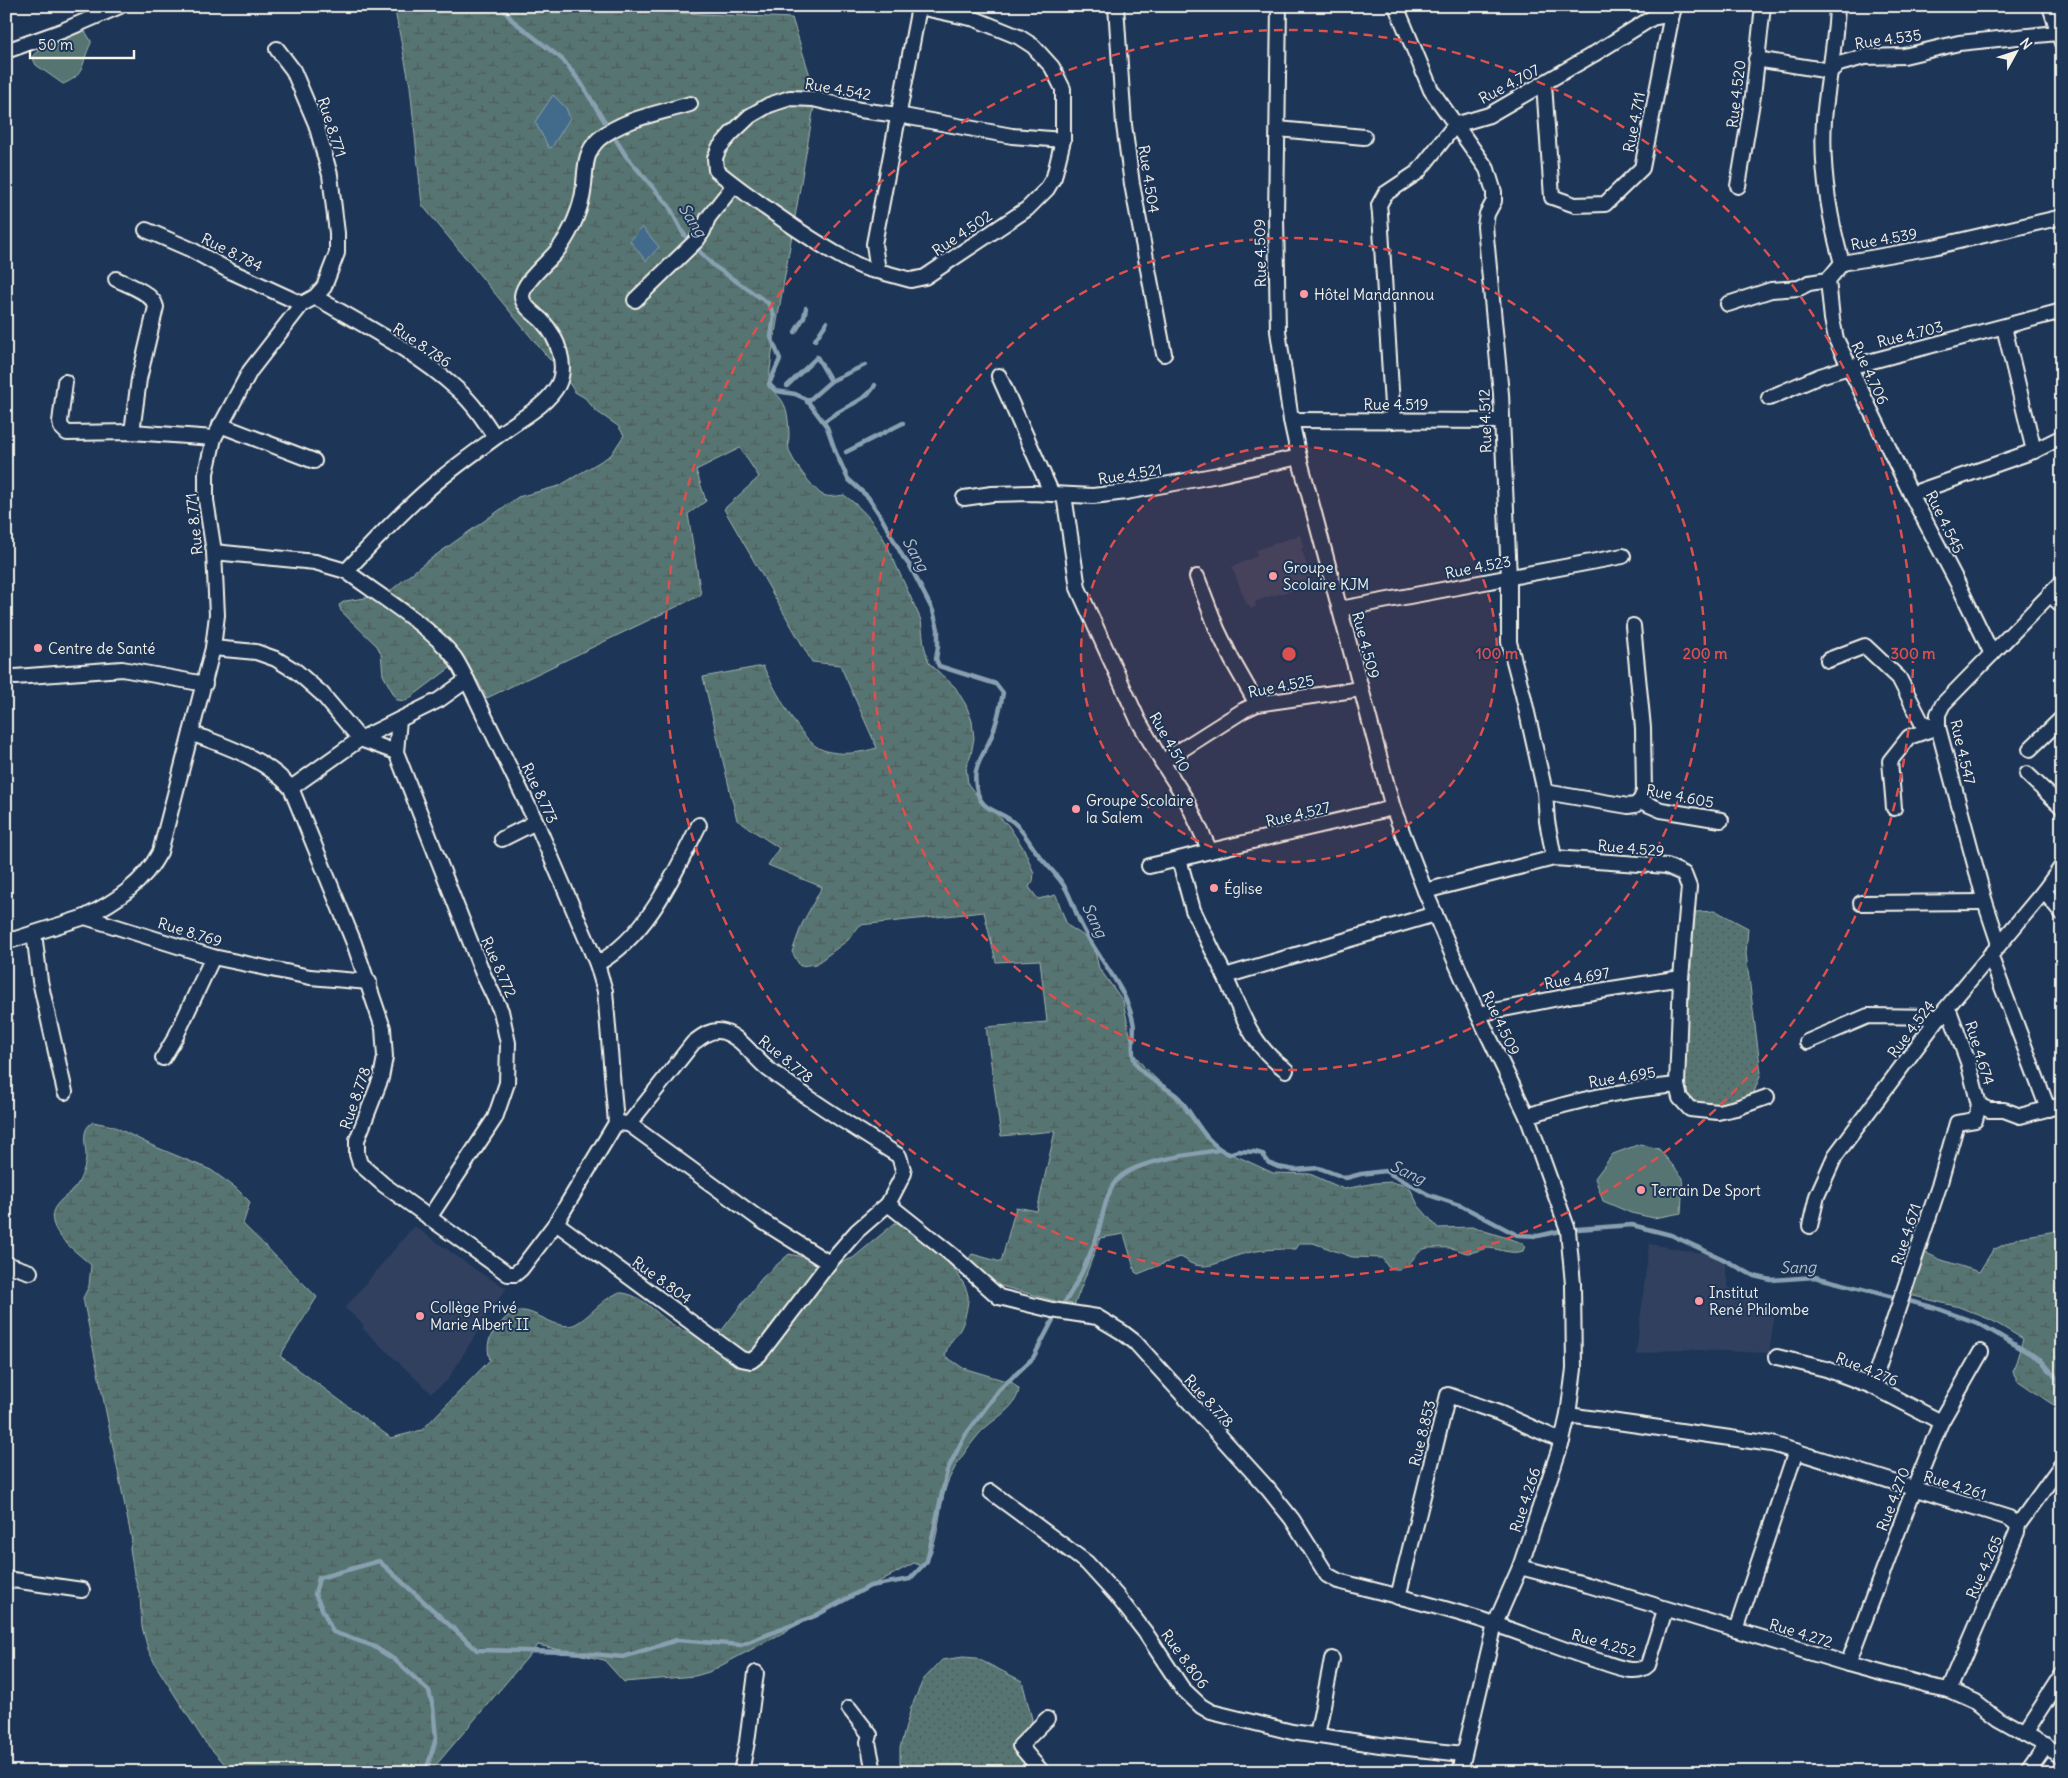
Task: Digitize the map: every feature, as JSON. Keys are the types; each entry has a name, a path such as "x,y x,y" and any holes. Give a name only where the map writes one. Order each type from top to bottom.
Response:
{"street":[{"path":"6,51 62,31 120,6"},
{"name":"Rue 4.504","path":"1116,6 1124,125 1132,184 1164,354"},
{"name":"Rue 4.509","path":"1279,6 1276,217 1278,331 1291,420 1299,457 1393,808 1425,891 1478,1014 1528,1116 1568,1230"},
{"name":"Rue 4.512","path":"1396,6 1431,90 1487,169 1494,192 1494,201 1485,226 1501,394 1509,578 1509,642 1545,792 1547,821 1554,858"},
{"name":"Rue 4.520","path":"1738,186 1753,96 1763,6"},
{"path":"1756,59 1830,71 1837,6"},
{"path":"2050,6 2060,38"},
{"name":"Rue 4.502","path":"916,7 975,19 1019,37 1033,46 1052,66 1063,89 1063,140 1054,177 1027,209 925,277 911,280 878,271 874,244 916,7"},
{"name":"Rue 4.707","path":"1455,125 1489,115 1652,18 1673,10"},
{"name":"Rue 4.711","path":"1544,84 1552,197 1575,205 1605,204 1642,168 1673,10"},
{"name":"Rue 4.535","path":"1830,71 1839,64 1864,57 1904,56 1959,43 2060,38"},
{"name":"Rue 8.771","path":"85,917 126,894 152,867 160,852 213,648 217,615 214,552 206,500 206,473 214,438 250,372 302,304 315,297 324,288 337,253 337,233 330,175 316,124 293,70 277,48"},
{"name":"Rue 4.539","path":"1830,71 1824,121 1825,180 1835,240 1842,263 1933,247 2062,217"},
{"name":"Rue 4.542","path":"878,271 871,271 849,261 734,185 716,170 715,158 719,148 750,116 769,105 790,98 813,99 860,110 1012,136 1063,140"},
{"path":"214,552 315,562 346,570 431,486 468,456 532,412 550,396 559,383 562,370 556,341 544,323 523,302 522,295 528,283 558,250 571,228 582,198 589,150 598,140 618,127 690,104"},
{"path":"1393,420 1379,204 1386,194 1418,172 1455,125"},
{"path":"1278,129 1364,137"},
{"path":"636,300 698,240 708,218 734,185"},
{"name":"Rue 8.784","path":"146,230 190,249 230,271 302,304"},
{"path":"1728,304 1771,290 1799,288 1809,283 1828,280 1842,263"},
{"path":"116,279 150,297 155,302 156,307 141,371 132,432"},
{"name":"Rue 4.706","path":"1828,280 1836,339 1911,494"},
{"name":"Rue 8.786","path":"315,297 370,329 432,369 458,389 477,410 496,437"},
{"name":"Rue 4.703","path":"1769,398 1820,376 1849,367 2062,311"},
{"path":"2004,327 2034,450"},
{"name":"Rue 4.510","path":"999,376 1058,495 1078,588 1138,720 1187,801 1210,851"},
{"path":"65,382 60,422 63,431 74,434 132,432 214,438"},
{"name":"Rue 4.519","path":"1291,420 1501,421"},
{"path":"220,424 314,461"},
{"name":"Rue 4.545","path":"1992,654 1911,494 2034,450 2062,437"},
{"name":"Rue 4.521","path":"964,498 992,494 1093,496 1126,492 1218,475 1299,457"},
{"name":"Rue 4.523","path":"1340,609 1623,556"},
{"name":"Rue 8.773","path":"346,570 443,645 455,658 467,680 536,822 597,964 605,991 623,1123"},
{"path":"1197,577 1217,629 1257,704"},
{"name":"Rue 4.547","path":"1999,944 1985,902 1938,727 1938,714 1943,704 2062,582"},
{"path":"2050,594 2062,606"},
{"path":"1633,626 1643,728 1644,792 1640,801"},
{"path":"1828,660 1865,646 1898,678 1922,723 1938,727"},
{"path":"213,648 256,652 276,659 297,672 322,694 360,739 396,752"},
{"path":"15,677 122,669 204,684"},
{"path":"292,788 360,739 439,700 467,680"},
{"name":"Rue 4.525","path":"1162,762 1244,710 1257,704 1361,689"},
{"path":"2030,749 2062,718"},
{"name":"Rue 8.772","path":"399,720 396,752 483,974 501,1011 508,1043 507,1083 495,1118 429,1218"},
{"path":"1894,808 1890,761 1909,737 1938,727"},
{"name":"Rue 8.778","path":"191,733 261,762 282,777 292,788 369,982 383,1028 385,1057 381,1078 357,1140 357,1154 360,1164 366,1169 429,1218 508,1274 515,1274 522,1269 556,1223 623,1123 693,1043 713,1031 722,1031 735,1037 766,1067 814,1102 899,1156 904,1173 888,1204 857,1231 828,1263"},
{"path":"2027,774 2062,807"},
{"name":"Rue 4.605","path":"1545,792 1628,806 1635,805 1640,801 1661,810 1721,820"},
{"name":"Rue 4.527","path":"1210,851 1393,808"},
{"path":"502,839 536,822"},
{"path":"597,964 621,948 644,922 664,894 699,825"},
{"path":"1149,866 1210,851"},
{"path":"1179,858 1193,910 1258,1045 1272,1060 1286,1070"},
{"name":"Rue 4.529","path":"1425,891 1554,858 1667,866 1684,874 1689,887 1677,1085"},
{"name":"Rue 4.524","path":"1810,1226 1817,1196 1835,1156 1939,1018 2044,891 2062,866"},
{"path":"2044,891 2062,913"},
{"path":"1861,903 1985,902"},
{"path":"1224,976 1435,914"},
{"path":"6,942 85,917"},
{"name":"Rue 8.769","path":"85,917 213,957 310,978 369,982"},
{"path":"34,933 40,981 65,1092"},
{"path":"1990,955 2048,1109"},
{"path":"163,1058 176,1036 213,957"},
{"name":"Rue 4.697","path":"1478,1014 1574,995 1682,978"},
{"name":"Rue 4.674","path":"1807,1042 1868,1016 1939,1018 1950,1013 1968,1062 1979,1105 1989,1110 2004,1110 2020,1116 2062,1104"},
{"name":"Rue 4.695","path":"1528,1116 1569,1102 1631,1090 1677,1085 1680,1098 1690,1109 1718,1112 1767,1097"},
{"name":"Rue 4.671","path":"1872,1386 1939,1186 1957,1123 1975,1120 1979,1105"},
{"path":"623,1123 762,1221 828,1263"},
{"name":"Rue 8.778","path":"888,1204 952,1254 999,1297 1052,1310 1097,1317 1128,1336 1268,1489 1292,1519 1327,1575 1338,1581 1495,1624"},
{"name":"Rue 8.804","path":"556,1223 741,1359 750,1361 759,1354 828,1263"},
{"name":"Rue 4.266","path":"1460,1772 1495,1624 1520,1567 1562,1441 1568,1415 1574,1369 1573,1284 1568,1230"},
{"path":"6,1264 30,1272"},
{"name":"Rue 4.270","path":"1848,1664 1914,1489 1942,1422 1980,1352"},
{"name":"Rue 4.276","path":"1776,1357 1826,1369 1872,1386 1942,1422"},
{"name":"Rue 8.853","path":"1398,1598 1448,1395 1499,1413 1562,1441"},
{"name":"Rue 4.261","path":"1568,1415 1772,1444 2009,1518 2018,1524"},
{"path":"1736,1630 1796,1451"},
{"name":"Rue 4.265","path":"1949,1690 2017,1532 2018,1524 2062,1464"},
{"name":"Rue 8.806","path":"991,1492 1087,1563 1117,1596 1145,1632 1182,1688 1200,1706 1211,1712 1292,1732 1410,1749 1463,1754"},
{"name":"Rue 4.272","path":"1520,1567 1848,1664 1949,1690 1976,1702 1998,1719 2062,1755"},
{"path":"6,1579 82,1590"},
{"name":"Rue 4.252","path":"1495,1624 1582,1656 1638,1670 1644,1669 1648,1664 1665,1610"},
{"path":"1317,1736 1332,1659"},
{"path":"741,1772 756,1673"},
{"path":"2024,1734 2062,1675"},
{"path":"849,1708 870,1735 868,1742 874,1772"},
{"path":"1042,1772 1020,1746 1047,1719"},
{"path":"2028,1772 2046,1745"}],"shaded area":[{"path":"553,95 566,108 570,118 552,147 549,148 535,122"},
{"path":"642,227 659,247 646,261 630,241"},
{"name":"Groupe Scolaire KJM","path":"1300,535 1304,547 1301,548 1313,585 1267,597 1255,602 1256,606 1251,609 1249,604 1247,605 1232,567 1257,556 1256,550"},
{"name":"Collège Privé Marie Albert II","path":"414,1226 482,1274 507,1288 493,1306 447,1381 431,1393 363,1329 363,1324 345,1308"},
{"name":"Institut René Philombe","path":"1649,1244 1724,1257 1728,1287 1761,1303 1776,1305 1769,1353 1674,1349 1636,1355"}],"green space":[{"path":"394,6 580,6 589,9 792,18 816,95 773,345 768,387 783,402 789,426 789,450 803,474 821,494 829,496 844,495 867,516 885,541 921,620 924,645 929,663 955,687 966,705 972,721 974,738 971,755 966,767 968,784 978,797 1008,825 1024,849 1034,873 1033,881 1029,887 1038,899 1056,895 1067,925 1087,938 1095,952 1099,968 1123,1001 1134,1054 1145,1068 1174,1096 1198,1128 1217,1148 1273,1173 1310,1174 1344,1189 1375,1183 1391,1182 1403,1185 1411,1190 1418,1205 1438,1228 1472,1227 1520,1242 1525,1246 1523,1251 1510,1252 1489,1248 1467,1253 1453,1248 1429,1248 1419,1252 1407,1265 1396,1269 1388,1267 1382,1258 1352,1257 1313,1243 1299,1243 1295,1249 1250,1252 1204,1266 1190,1263 1180,1257 1138,1274 1135,1272 1124,1234 1100,1238 1074,1306 997,1285 967,1262 972,1254 1001,1262 1016,1207 1037,1211 1055,1131 1001,1136 986,1027 1047,1022 1040,960 996,962 984,912 860,925 848,940 816,964 800,966 792,952 802,924 822,887 768,865 779,848 737,820 703,677 763,666 797,726 815,745 830,752 843,753 877,748 840,665 812,662 724,509 759,477 740,448 696,470 706,501 688,514 701,595 487,698 478,681 458,662 406,701 397,700 383,675 381,653 377,646 341,611 339,605 345,601 378,596 389,592 422,565 518,497 559,486 611,455 624,435 618,426 596,411 585,398 575,392 565,377 566,369 549,359 422,205 410,86"},
{"path":"85,31 91,43 80,72 71,80 63,84 36,65 32,57 41,49 56,41"},
{"path":"1716,911 1748,928 1746,954 1761,1073 1753,1095 1727,1103 1699,1105 1686,1096 1684,1066 1695,912"},
{"path":"93,1122 113,1126 151,1145 211,1170 236,1188 250,1202 243,1224 317,1297 280,1356 391,1438 422,1430 490,1360 488,1346 490,1338 505,1318 512,1313 524,1311 556,1324 571,1326 585,1318 611,1296 623,1293 641,1300 671,1324 688,1332 722,1330 762,1278 789,1254 817,1260 830,1266 853,1258 895,1223 912,1224 953,1268 965,1287 968,1298 964,1321 949,1345 945,1356 963,1368 1013,1383 1019,1389 1017,1396 1008,1409 979,1434 952,1473 945,1489 934,1546 925,1564 922,1566 914,1563 709,1672 695,1676 624,1682 604,1660 538,1645 430,1772 232,1772 204,1741 155,1664 148,1649 142,1627 140,1596 130,1548 132,1541 83,1298 89,1286 91,1265 63,1240 53,1222 52,1215 54,1209 77,1185 82,1174 86,1159 85,1133 86,1129"},
{"name":"Terrain De Sport","path":"1640,1144 1659,1149 1683,1178 1681,1213 1654,1218 1631,1213 1603,1201 1595,1178 1613,1154"},
{"path":"2062,1230 2062,1411 2017,1380 2013,1372 2023,1339 1991,1320 1959,1307 1910,1295 1922,1251 1939,1259 1979,1272 1993,1250 2020,1237"},
{"path":"963,1657 976,1658 1022,1681 1032,1719 1024,1772 900,1772 900,1748 911,1708 923,1680 942,1660"}],"waterway":[{"name":"Sang","path":"501,6 512,20 563,60 581,83 626,156 669,206 683,233 693,245 714,266 768,303 774,315 771,337 780,359 769,384 776,391 795,394 806,399 827,427 848,479 868,497 881,517 910,566 933,611 938,629 936,659 939,666 996,684 1003,693 994,729 976,772 976,786 980,800 1016,824 1063,884 1083,928 1118,984 1129,1008 1134,1025 1133,1054 1137,1065 1147,1076 1179,1098 1213,1144 1229,1154 1238,1151 1262,1154 1269,1163 1278,1167 1295,1170 1319,1168 1346,1178 1385,1171 1429,1195 1462,1206 1517,1235 1538,1236 1564,1230 1632,1225 1671,1235 1723,1259 1754,1276 1771,1280 1815,1277 1936,1308 1980,1324 2041,1360 2058,1380 2059,1393 2062,1397"},
{"path":"795,332 804,317 806,308"},
{"path":"815,340 827,322"},
{"path":"787,386 817,357 831,381"},
{"path":"807,402 831,381 865,365"},
{"path":"825,421 860,400 875,385"},
{"path":"846,452 903,423"},
{"path":"1061,1308 1087,1262 1098,1233 1108,1195 1115,1182 1129,1171 1140,1166 1219,1150"},
{"path":"426,1772 436,1738 433,1707 429,1691 395,1660 373,1646 333,1632 315,1594 319,1578 379,1561 477,1650 571,1652 623,1657 677,1640 741,1645 815,1616 870,1586 910,1579 927,1561 947,1471 964,1437 999,1390 1033,1358 1056,1314"}],"place":[{"name":"Hôtel Mandannou","path":"1304,294"},
{"name":"Groupe Scolaire KJM","path":"1273,576"},
{"name":"Centre de Santé","path":"38,648"},
{"name":"Groupe Scolaire la Salem","path":"1076,809"},
{"name":"Église","path":"1214,888"},
{"name":"Terrain De Sport","path":"1641,1190"},
{"name":"Institut René Philombe","path":"1699,1301"},
{"name":"Collège Privé Marie Albert II","path":"420,1316"}]}
